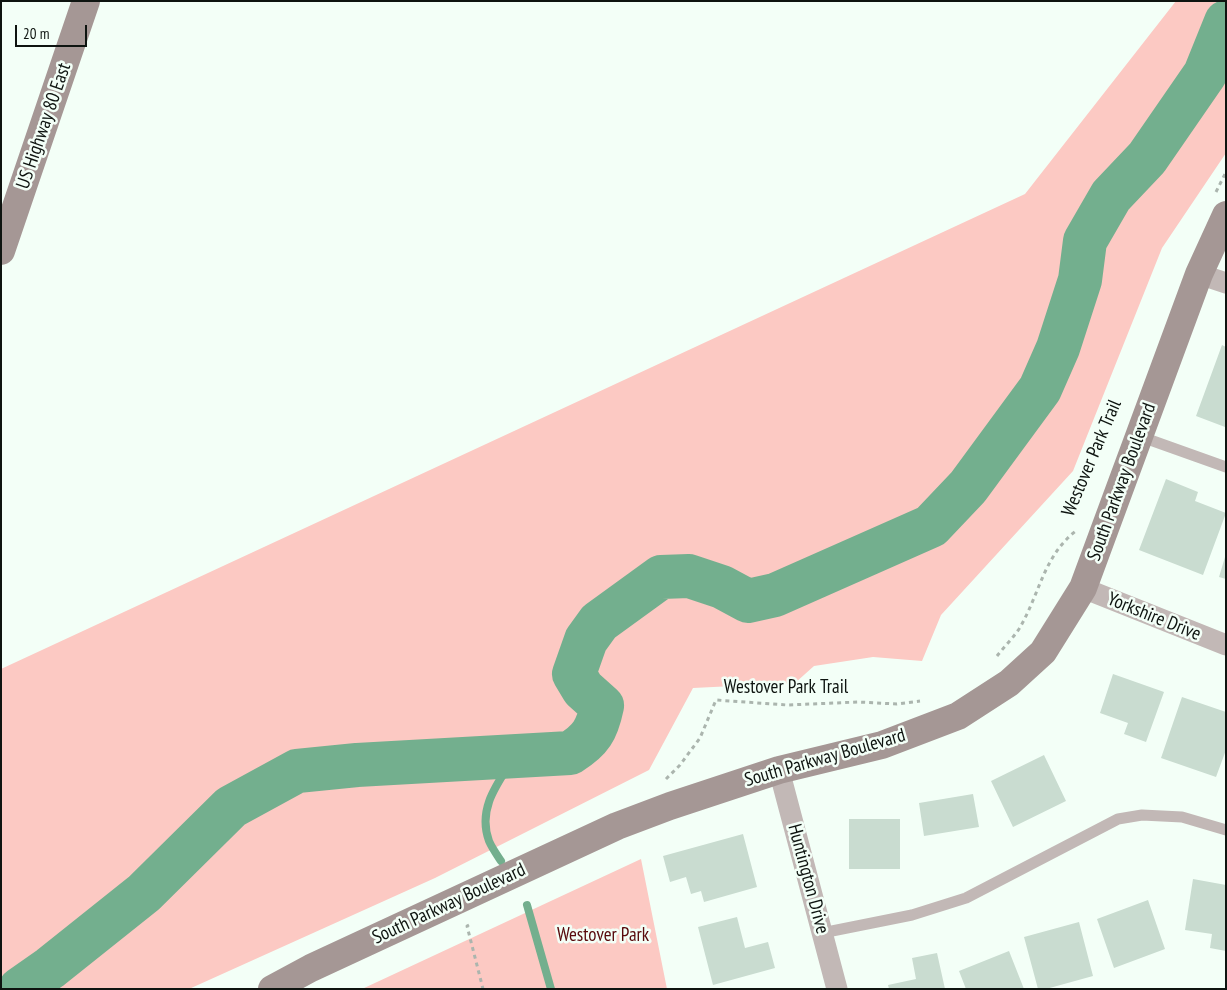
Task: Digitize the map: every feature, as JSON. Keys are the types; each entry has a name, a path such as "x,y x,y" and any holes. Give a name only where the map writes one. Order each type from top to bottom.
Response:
{"street":[{"name":"US Highway 80 East","path":"1,251 86,1"},
{"name":"South Parkway Boulevard","path":"272,989 311,968 617,826 670,806 779,770 882,746 958,716 1010,682 1043,652 1083,588 1199,274 1219,206"},
{"path":"1199,274 1226,283"},
{"name":"Yorkshire Drive","path":"1083,588 1226,645"},
{"name":"Huntington Drive","path":"779,770 837,989"}],"lane":[{"path":"1139,436 1226,467"},
{"path":"822,933 912,915 966,898 1118,819 1142,815 1182,817 1226,830"}],"path":[{"path":"1219,206 1226,172"},
{"name":"Westover Park Trail","path":"996,657 1019,629 1054,552 1081,526"},
{"name":"Westover Park Trail","path":"664,782 700,738 716,700 787,705 858,702 898,704 927,700"},
{"path":"476,922 467,926 483,989"}],"green space":[{"path":"1176,1 1226,1 1226,153 1162,248 1073,471 941,615 922,661 873,657 814,666 795,683 693,688 649,770 435,878 189,989 60,989 1,977 1,669 1025,194"},
{"name":"Westover Park","path":"641,859 667,989 362,989"}],"building":[{"path":"1222,345 1226,347 1225,427 1196,416"},
{"path":"1166,479 1198,492 1195,501 1226,513 1203,575 1139,550"},
{"path":"1226,557 1226,579 1219,577"},
{"path":"1113,674 1164,692 1146,742 1124,734 1128,723 1100,713"},
{"path":"1182,697 1226,712 1226,750 1216,777 1161,758"},
{"path":"1044,755 1066,801 1013,827 991,781"},
{"path":"973,794 979,827 924,836 919,803"},
{"path":"849,819 900,819 900,869 849,869"},
{"path":"743,834 757,887 704,902 701,891 691,894 686,877 670,882 663,856"},
{"path":"1193,879 1226,885 1226,951 1210,948 1212,934 1185,930"},
{"path":"1148,900 1165,949 1114,968 1097,919"},
{"path":"737,917 745,948 768,942 775,968 713,985 698,927"},
{"path":"1079,922 1093,976 1046,989 1038,989 1024,937"},
{"path":"1009,951 1024,989 966,989 959,971"},
{"path":"937,953 945,989 889,989 888,985 916,979 912,958"}],"waterway":[{"path":"20,989 50,968 144,893 231,807 297,771 357,765 570,753 583,744 592,734 598,722 602,706 583,689 574,674 586,640 599,622 661,577 689,576 722,587 748,601 775,595 931,526 968,487 1040,389 1058,348 1080,280 1085,241 1111,196 1147,158 1205,74 1226,22"},
{"path":"501,861 489,841 486,829 487,807 496,786 515,756"},
{"path":"527,905 551,989"}]}
